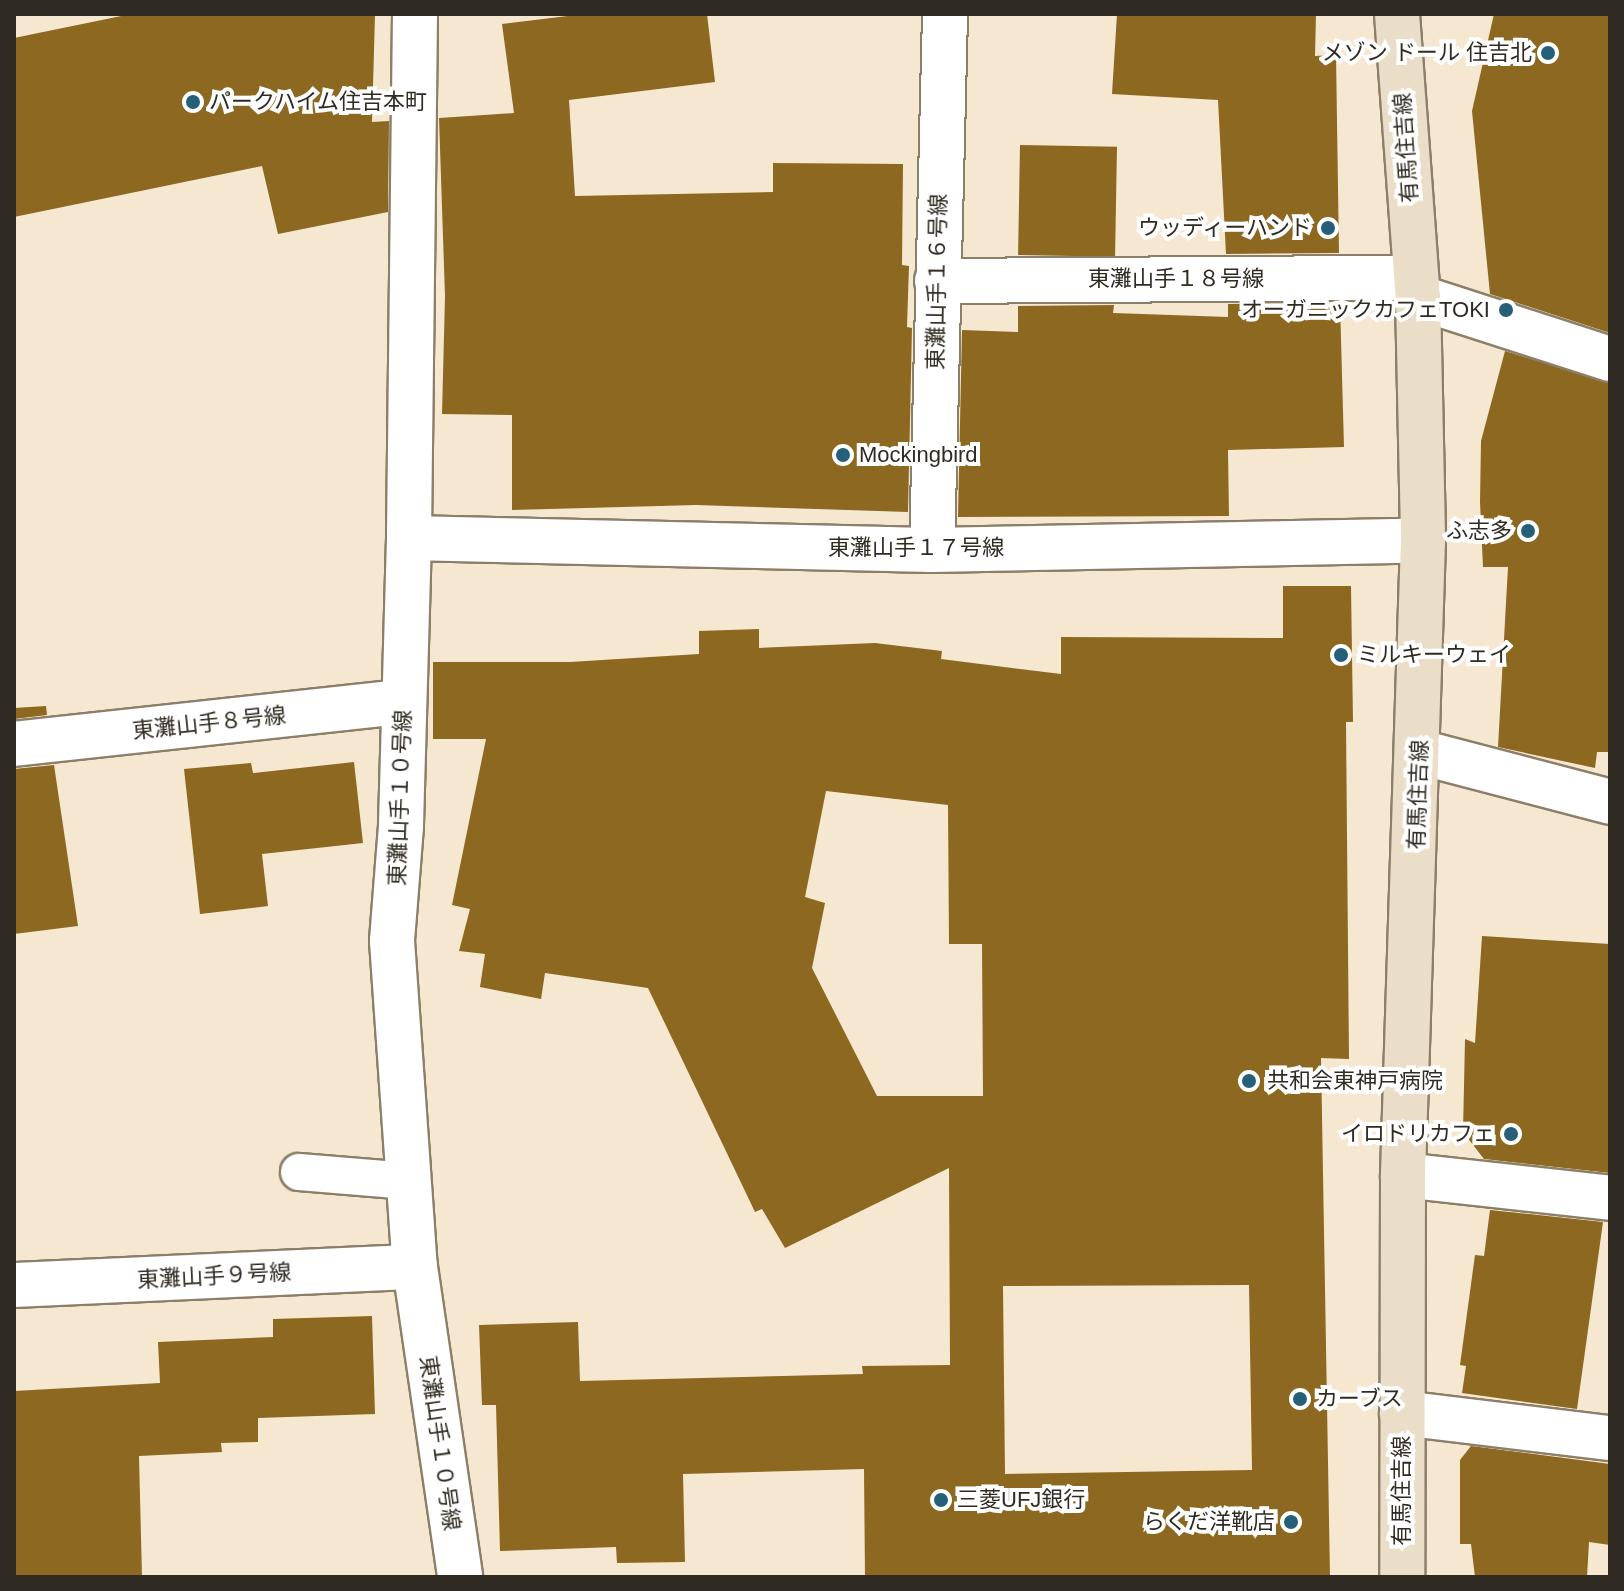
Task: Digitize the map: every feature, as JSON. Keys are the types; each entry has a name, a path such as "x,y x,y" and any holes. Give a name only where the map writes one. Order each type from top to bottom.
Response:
{"street":[{"name":"東灘山手１０号線","path":"415,14 409,538 392,941 415,1267 460,1577"},
{"name":"東灘山手１６号線","path":"932,550 945,14"},
{"name":"有馬住吉線","path":"1397,14 1417,287 1423,541 1420,752 1403,1175 1402,1577"},
{"name":"東灘山手１８号線","path":"937,281 1417,287 1610,359"},
{"name":"東灘山手１７号線","path":"409,538 932,550 1423,541"},
{"name":"東灘山手８号線","path":"14,744 403,702"},
{"path":"1420,752 1610,802"},
{"path":"1403,1175 1610,1198"},
{"name":"東灘山手９号線","path":"14,1285 415,1267"},
{"path":"1402,1413 1610,1438"}],"lane":[{"path":"299,1172 409,1181"}],"building":[{"name":"パークハイム住吉本町","path":"131,14 375,14 372,122 389,121 388,212 278,234 262,166 14,217 14,38"},
{"path":"584,14 707,14 715,82 569,100 575,196 773,192 773,163 903,164 902,265 909,266 907,327 912,328 908,512 696,505 512,510 512,415 442,414 445,296 439,118 514,113 502,24"},
{"path":"1117,14 1316,14 1315,56 1336,55 1339,253 1226,254 1218,100 1112,94"},
{"path":"1494,14 1610,14 1610,333 1490,294 1472,111"},
{"path":"1020,145 1117,147 1115,257 1018,255"},
{"path":"1340,303 1344,447 1228,450 1229,516 958,517 962,330 1018,332 1018,306 1114,305 1113,313 1228,317 1228,304"},
{"path":"1505,351 1610,383 1610,752 1597,752 1595,768 1498,747 1508,567 1483,567 1481,441"},
{"path":"1283,586 1351,586 1353,722 1346,722 1349,1059 1321,1058 1330,1577 865,1577 864,1469 683,1474 685,1562 617,1563 616,1547 500,1551 496,1405 482,1405 479,1325 578,1322 580,1381 863,1374 862,1366 950,1365 949,1168 785,1248 762,1209 755,1212 648,988 545,973 541,999 480,987 485,954 459,951 470,909 452,905 486,739 433,739 433,662 570,662 699,654 699,631 759,629 759,648 875,643 942,651 941,659 1061,674 1061,637 1283,638","holes":["826,791 948,805 949,944 982,944 983,1096 877,1096 812,968 825,903 805,897","1249,1285 1252,1470 1005,1474 1003,1286"]},
{"path":"46,706 47,715 14,719 14,708"},
{"path":"354,762 363,843 262,854 268,906 200,914 184,769 251,763 253,773"},
{"path":"54,765 78,926 14,934 14,769"},
{"path":"1482,936 1610,944 1610,1173 1484,1159 1463,1132 1465,1039 1475,1043"},
{"path":"1490,1210 1603,1222 1577,1409 1462,1393 1466,1366 1460,1365 1475,1255 1484,1256"},
{"path":"372,1316 375,1414 258,1418 258,1442 221,1443 222,1452 139,1456 142,1577 14,1577 14,1391 160,1383 158,1342 273,1337 273,1319"},
{"path":"1471,1446 1610,1464 1610,1545 1589,1542 1587,1577 1475,1577 1471,1544 1460,1544 1460,1460"}],"place":[{"name":"メゾン ドール 住吉北","path":"1548,53"},
{"name":"パークハイム住吉本町","path":"193,102"},
{"name":"ウッディーハンド","path":"1328,228"},
{"name":"オーガニックカフェTOKI","path":"1506,310"},
{"name":"Mockingbird","path":"843,455"},
{"name":"ふ志多","path":"1528,531"},
{"name":"ミルキーウェイ","path":"1341,655"},
{"name":"共和会東神戸病院","path":"1249,1081"},
{"name":"イロドリカフェ","path":"1511,1134"},
{"name":"カーブス","path":"1300,1399"},
{"name":"三菱UFJ銀行","path":"941,1500"},
{"name":"らくだ洋靴店","path":"1291,1522"}]}
